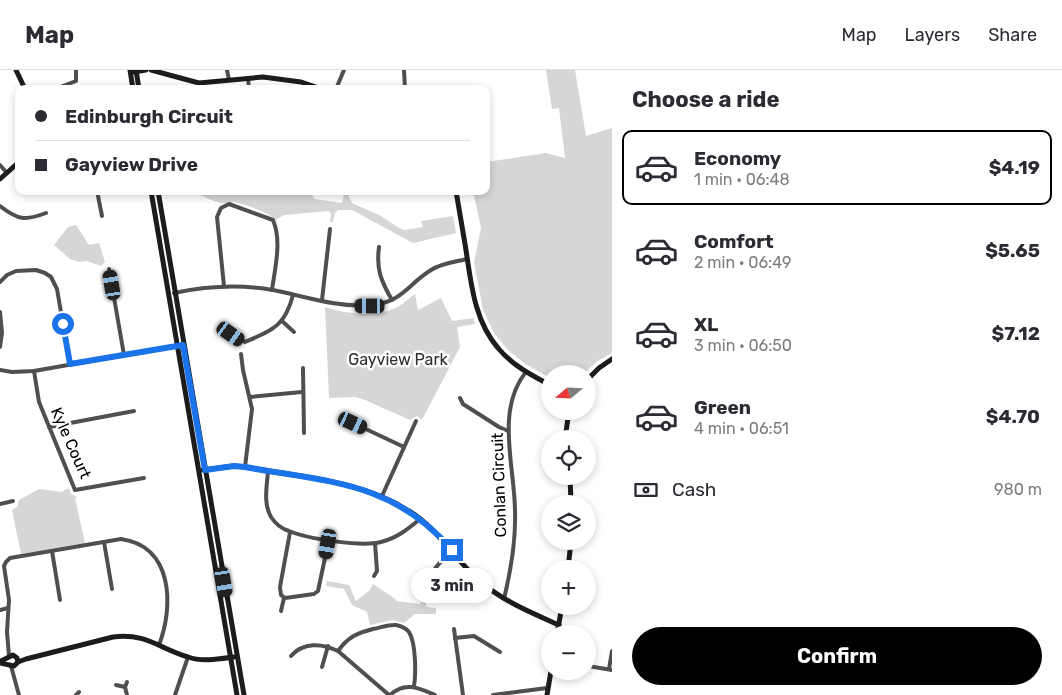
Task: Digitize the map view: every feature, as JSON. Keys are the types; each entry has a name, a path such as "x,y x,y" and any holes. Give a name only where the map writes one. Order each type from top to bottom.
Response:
{"street":[{"path":"16,70 24,85"},
{"path":"65,85 76,81 76,70"},
{"path":"133,71 146,70"},
{"path":"152,70 195,85 248,78 283,78 303,85"},
{"path":"227,70 229,80"},
{"path":"338,85 344,70"},
{"path":"404,70 405,85"},
{"path":"133,71 133,85"},
{"path":"133,71 138,85"},
{"path":"248,78 249,85"},
{"path":"0,165 6,172"},
{"path":"0,179 15,165"},
{"path":"98,195 102,216"},
{"path":"152,195 183,345 237,695"},
{"path":"159,195 176,346 202,471 244,695"},
{"path":"457,195 476,308 486,330 503,354 526,372 541,380"},
{"path":"224,286 217,217 221,208 229,204 273,220 277,242 272,290"},
{"path":"0,206 12,215 23,219 33,218 46,213"},
{"path":"322,300 330,229"},
{"path":"379,247 378,269 392,300"},
{"path":"171,293 224,286 249,286 339,304 370,306 392,300 403,294 431,270 446,263 467,259"},
{"path":"109,269 124,355"},
{"path":"0,282 7,274 16,271 36,270 45,273 51,278 57,289 70,364"},
{"path":"231,334 244,342 272,329 282,321 289,309 293,294"},
{"path":"0,312 2,332 0,347"},
{"path":"282,321 294,332"},
{"path":"0,370 12,372 34,371 183,345"},
{"path":"241,354 242,370 250,397 251,418 245,467"},
{"path":"596,371 612,359"},
{"path":"303,368 304,433"},
{"name":"Kyle Court","path":"34,371 39,402 75,490 144,478"},
{"name":"Conlan Circuit","path":"504,599 511,567 515,511 508,431 516,392 526,372"},
{"path":"250,397 302,392"},
{"path":"460,398 463,404 508,431"},
{"path":"49,427 134,411"},
{"path":"382,496 416,421"},
{"path":"353,423 404,447"},
{"path":"202,471 234,466 245,467 338,483 382,496 400,505 438,534 475,576 504,599 559,625 561,615"},
{"path":"268,471 266,499 269,512 276,523 290,532 329,539 375,543 399,535 420,519"},
{"path":"0,504 13,501"},
{"path":"280,611 284,598 280,587 290,532"},
{"path":"19,695 7,632 9,600 4,566 10,558 121,539 135,542 150,552 160,564 165,582 167,619 160,645"},
{"path":"284,598 314,594 318,591 329,539"},
{"path":"104,542 112,589"},
{"path":"374,576 377,571 375,543"},
{"path":"424,590 426,581 431,573 452,550"},
{"path":"52,551 60,600"},
{"path":"0,560 6,562"},
{"path":"0,610 8,608"},
{"path":"338,651 345,642 360,632 392,625 403,627 409,632 412,641 415,668 414,686"},
{"path":"454,629 463,695"},
{"path":"455,638 466,635 474,636 500,652"},
{"path":"0,662 26,659 113,637 126,636 137,636 188,657 209,660 237,657"},
{"path":"291,656 296,650 304,646 328,646 338,651 390,695 398,690 414,686 435,695"},
{"path":"322,667 328,646"},
{"path":"596,667 610,670 612,651"},
{"path":"175,695 188,657"},
{"path":"547,695 549,680"},
{"path":"127,682 125,687 127,695"},
{"path":"116,685 125,687"},
{"path":"493,695 547,688"}],"green space":[{"path":"546,70 575,70 586,136 612,128 612,353 593,365 541,365 541,373 525,364 508,350 494,333 483,310 474,263 481,228 474,195 490,195 490,161 546,153 565,158 559,108 552,109"},
{"path":"201,195 312,195 314,199 342,203 344,195 349,195 352,203 381,216 404,230 423,227 421,221 453,216 456,233 413,243 352,210 338,210 335,213 333,222 330,222 331,214 329,211 284,215 276,220 249,206 233,202 217,202"},
{"path":"76,225 89,245 99,243 105,262 101,266 87,261 79,262 70,259 54,245 68,227"},
{"name":"Gayview Park","path":"415,294 418,310 441,298 452,321 473,318 475,324 457,327 460,347 422,420 417,416 410,420 355,397 329,398 325,307 343,312 381,313 399,306"},
{"path":"69,488 71,494 77,497 75,498 85,543 21,554 12,510 17,507 19,500 39,489 61,492"},
{"path":"327,581 349,585 356,601 369,591 373,584 397,601 420,604 422,599 424,599 427,607 436,608 436,614 415,614 404,623 392,620 370,625 367,612 352,605 344,589 326,586"}],"route":[{"path":"63,324 70,364 183,345 205,470 234,466 245,467 338,483 361,489 382,496 411,512 438,534 452,550"}]}
